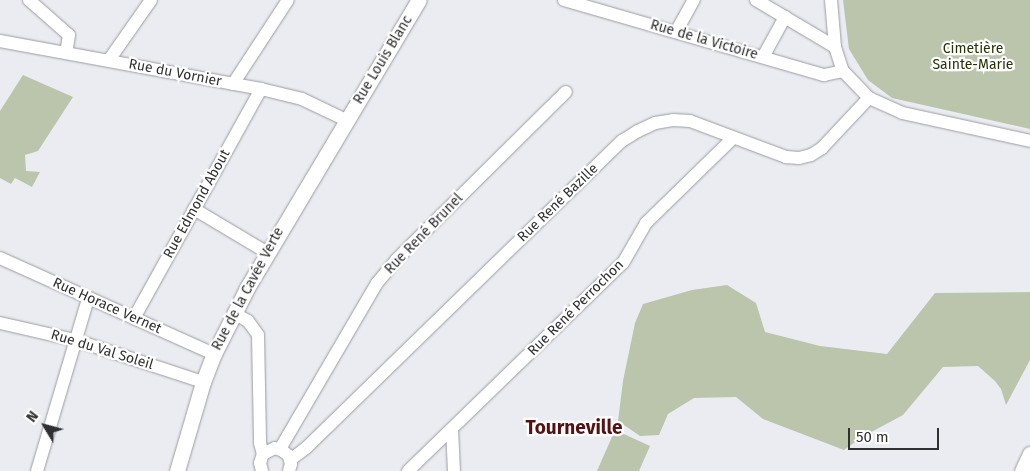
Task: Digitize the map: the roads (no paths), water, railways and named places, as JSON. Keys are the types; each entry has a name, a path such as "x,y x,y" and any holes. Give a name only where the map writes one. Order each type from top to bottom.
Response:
{"street":[{"path":"29,0 68,35 66,53"},
{"path":"109,60 151,0"},
{"path":"233,84 288,0"},
{"name":"Rue Louis Blanc","path":"346,120 419,0"},
{"name":"Rue de la Victoire","path":"564,0 824,75 843,71"},
{"path":"676,32 694,0"},
{"path":"756,0 835,47"},
{"path":"831,0 835,47 843,71 869,98 902,113 1030,141"},
{"path":"763,56 785,17"},
{"name":"Rue du Vornier","path":"0,41 261,89 302,100 346,120"},
{"name":"Rue Edmond About","path":"134,318 261,89"},
{"name":"Rue René Brunel","path":"280,449 377,283 396,260 566,92"},
{"name":"Rue René Bazille","path":"289,465 622,141 655,123 673,120 690,121 786,157 799,158 811,155 822,148 869,98"},
{"name":"Rue de la Cavée Verte","path":"177,471 203,382 214,354 266,252 346,120"},
{"name":"Rue René Perrochon","path":"408,471 623,263 646,223 733,138"},
{"path":"194,210 266,252"},
{"name":"Rue Horace Vernet","path":"0,258 214,354"},
{"path":"37,471 88,299"},
{"path":"234,313 248,321 258,335 260,443 263,454 261,470"},
{"name":"Rue du Val Soleil","path":"0,323 75,340 203,382"},
{"path":"452,429 454,471"},
{"path":"263,454 271,449 280,449 289,465"},
{"path":"1022,471 1030,454"}],"district":[{"name":"Tourneville","path":"574,428"}],"park label":[{"name":"Cimetière Sainte-Marie","path":"973,58"}]}
